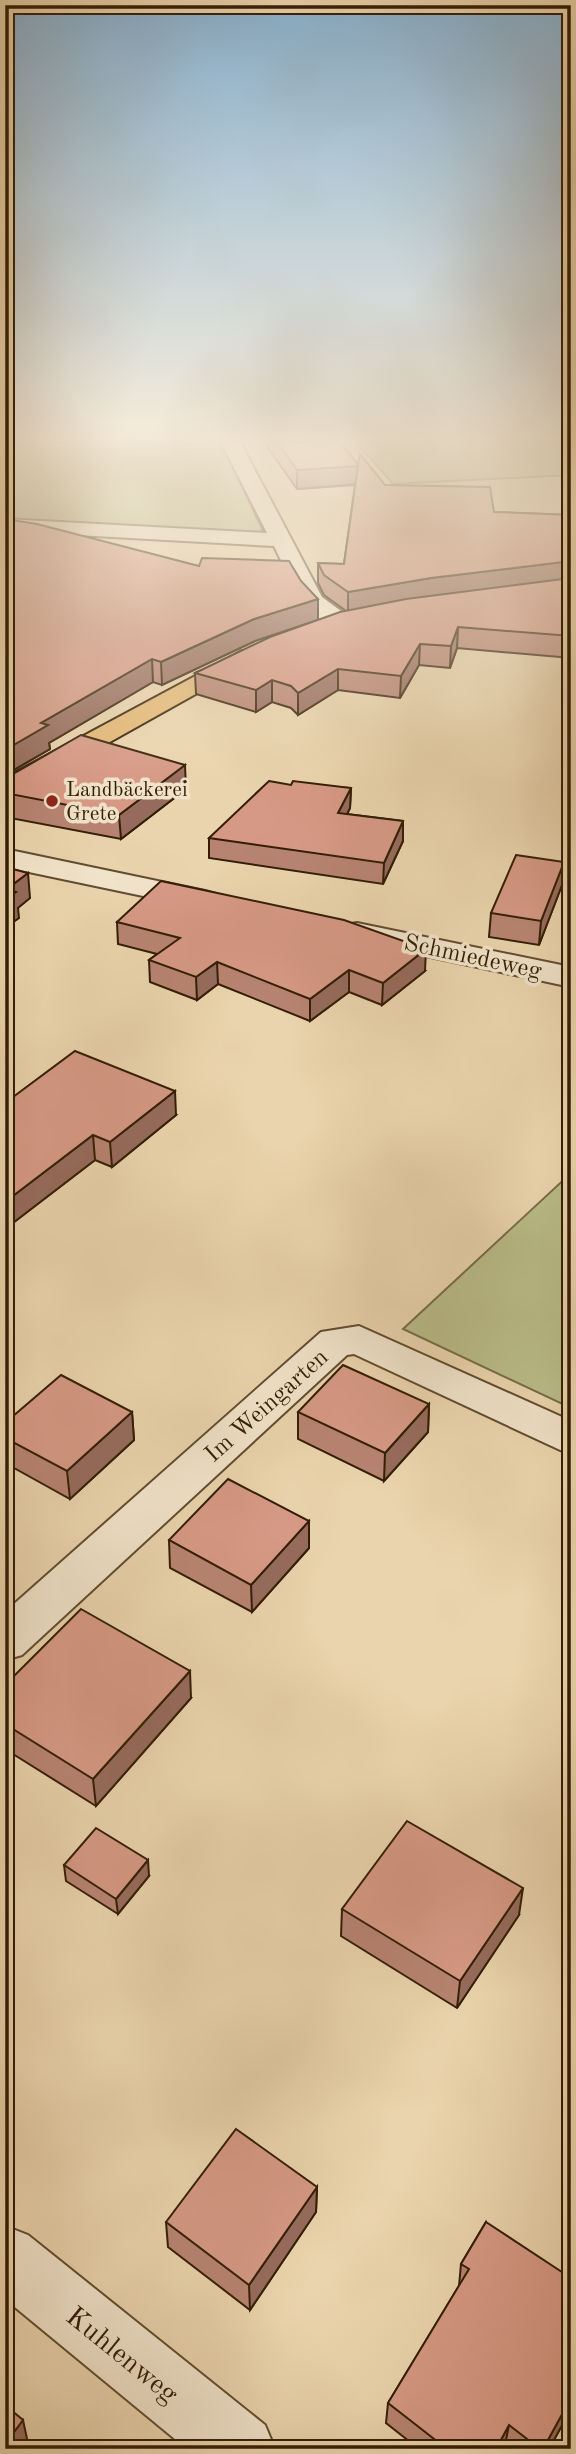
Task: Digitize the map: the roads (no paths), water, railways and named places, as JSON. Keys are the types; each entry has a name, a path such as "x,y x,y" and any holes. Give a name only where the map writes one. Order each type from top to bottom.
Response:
{"main road":[{"path":"312,631 372,616"},
{"path":"5,789 215,671 260,649"}],"street":[{"path":"290,557 313,601 344,622"},
{"path":"5,858 234,906"},
{"name":"Schmiedeweg","path":"328,926 571,977"},
{"name":"Im Weingarten","path":"5,1641 336,1342 359,1340 571,1439"},
{"name":"Kuhlenweg","path":"5,2258 241,2449"}],"place":[{"name":"Landbäckerei Grete","path":"52,801"}]}
